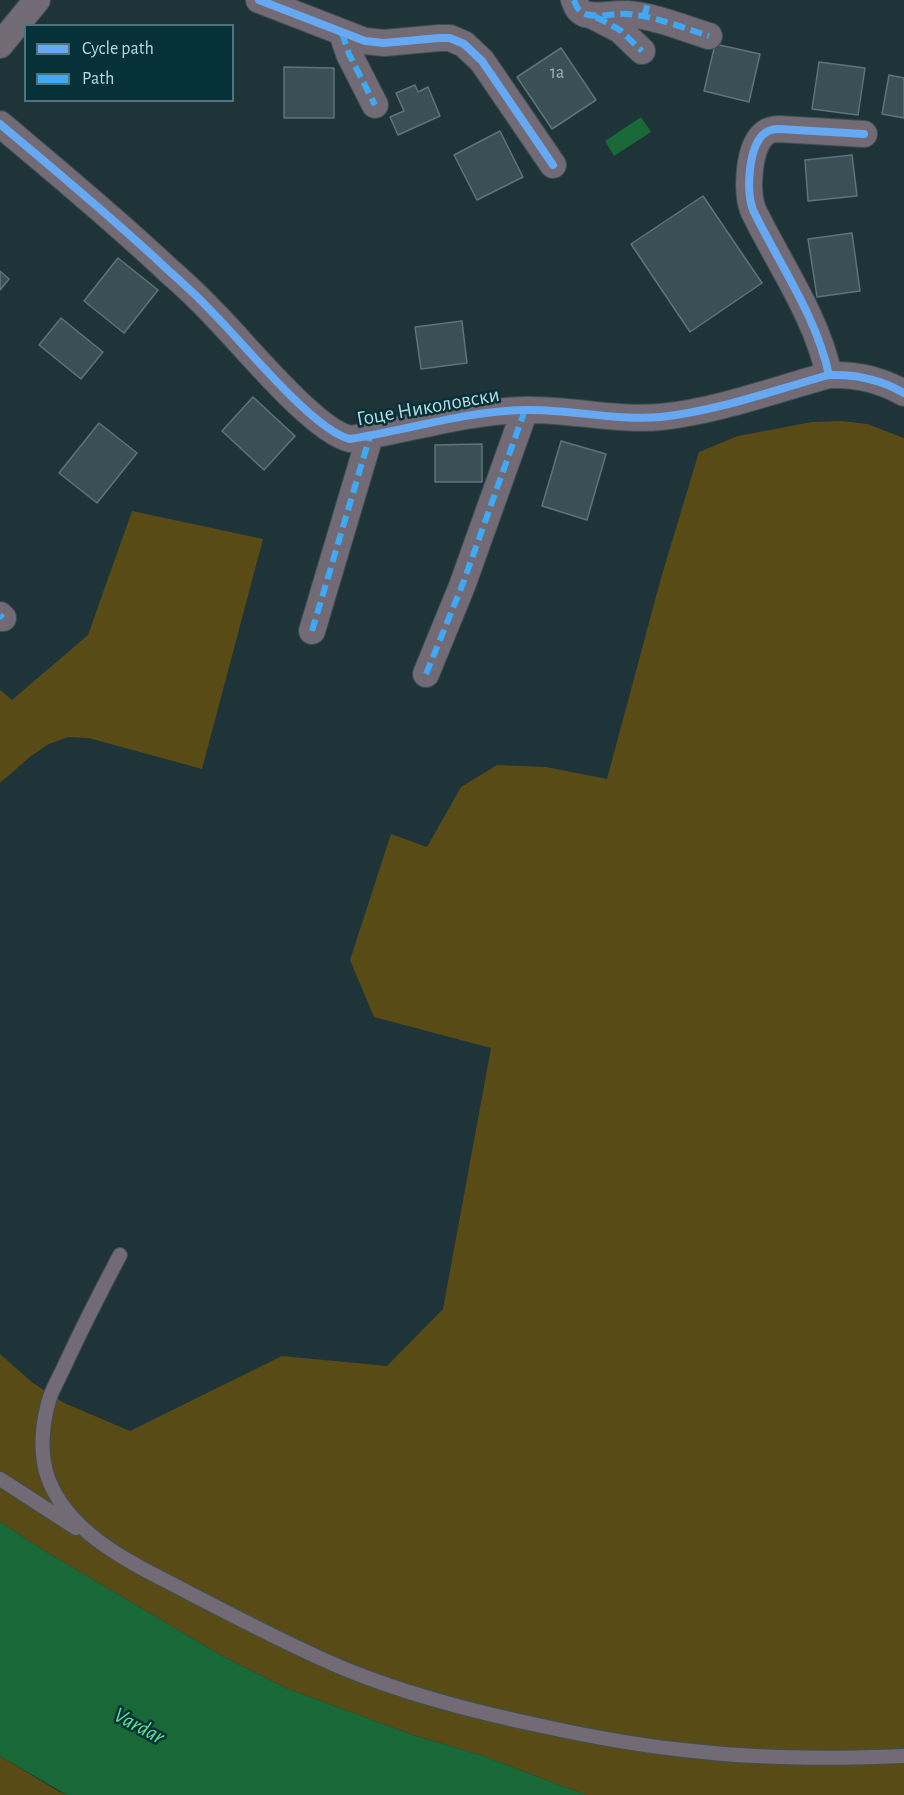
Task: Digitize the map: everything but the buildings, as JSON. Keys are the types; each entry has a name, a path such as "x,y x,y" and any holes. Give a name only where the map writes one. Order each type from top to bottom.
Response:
{"street":[{"path":"4,38 37,0"},
{"path":"259,0 342,33 374,42 450,38 464,44 482,61 553,165"},
{"path":"582,7 627,14 647,8 709,36"},
{"path":"582,7 620,30 642,51"},
{"path":"342,33 349,54 375,105"},
{"name":"Гоце Николовски","path":"0,124 166,268 325,426 335,434 350,440 489,413 525,410 564,411 619,418 661,417 724,404 829,375 844,374 866,378 904,393"},
{"path":"829,375 825,355 813,325 753,210 748,192 750,173 759,140 768,131 779,129 864,134"},
{"name":"Гоце Николовски","path":"426,674 462,586 525,410"},
{"name":"Гоце Николовски","path":"312,630 370,436"}],"lane":[{"path":"98,1542 69,1513 56,1494 48,1478 42,1443 50,1398 120,1255"},
{"path":"0,1479 98,1542 298,1648 345,1669 451,1704 598,1738 693,1751 831,1758 904,1755"}],"shaded area":[{"path":"842,421 867,424 904,438 904,1795 586,1795 480,1755 413,1735 286,1688 224,1657 0,1522 0,1354 33,1383 64,1403 130,1431 282,1356 387,1366 443,1309 491,1048 374,1017 350,960 391,834 427,847 461,787 497,765 546,767 607,779 661,578 699,452 738,436 812,422"},
{"path":"132,511 263,539 202,769 89,738 68,737 49,744 31,756 0,783 0,690 12,700 88,635"},
{"path":"0,1756 58,1791 67,1795 0,1795"}],"water":[{"path":"641,117 651,132 614,156 605,141"},
{"name":"Vardar","path":"0,1522 224,1657 286,1688 413,1735 480,1755 586,1795 67,1795 0,1756"}],"marked path":[{"path":"574,0 585,14 637,15 709,36"},
{"path":"644,17 649,0"},
{"path":"596,17 620,30 642,51"},
{"path":"342,33 349,54 375,105"},
{"path":"426,674 462,586 525,410"},
{"path":"312,631 370,436"},
{"path":"0,615 3,618"}],"cycle path":[{"path":"259,0 365,41 384,43 450,38 464,44 482,61 553,165"},
{"path":"0,124 186,286 299,404 335,433 350,439 459,417 503,411 542,410 627,417 661,417 725,405 829,375 868,378 904,393"},
{"path":"829,375 806,311 753,210 749,181 750,169 759,139 770,130 864,134"}]}
